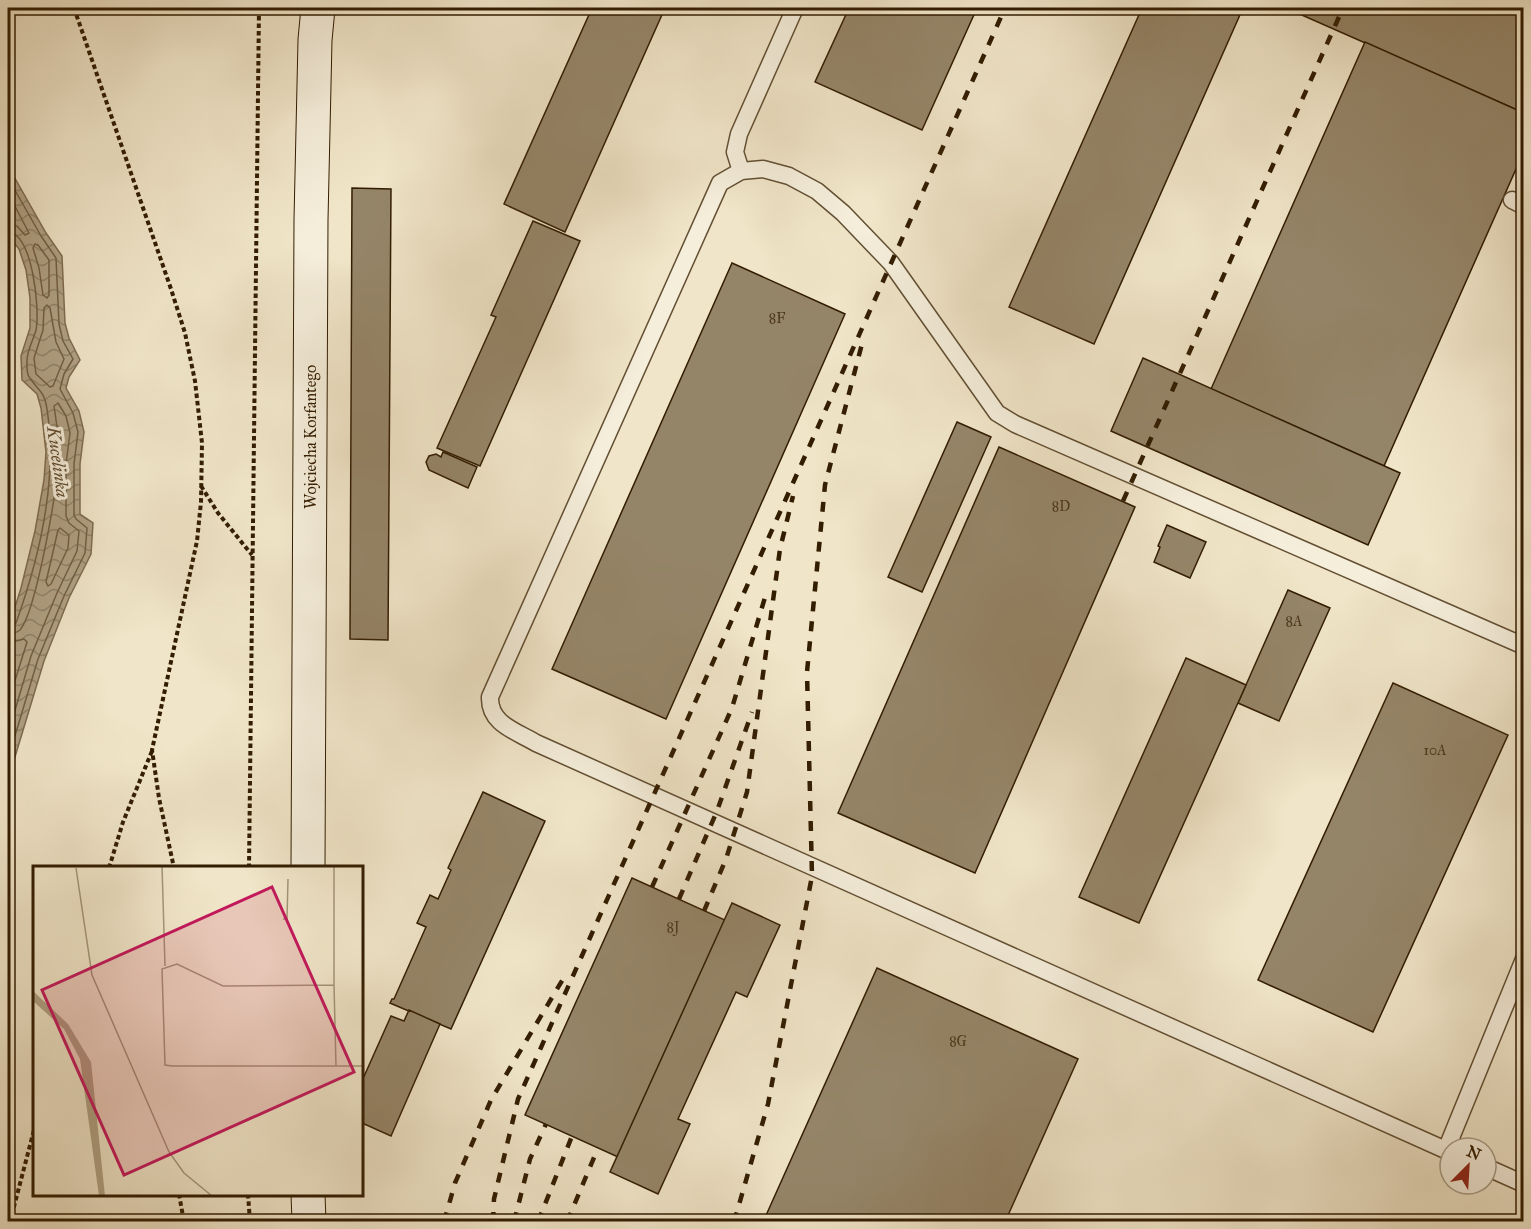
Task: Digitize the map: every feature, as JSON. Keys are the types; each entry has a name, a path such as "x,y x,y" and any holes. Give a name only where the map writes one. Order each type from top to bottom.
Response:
{"street":[{"name":"Wojciecha Korfantego","path":"308,866 311,220 315,39 318,8"},
{"path":"309,1196 309,1221"}],"lane":[{"path":"741,171 735,152 739,134 795,8"},
{"path":"1438,1147 536,743 497,720 490,709 490,697 720,183 741,171 763,169 789,176 817,191 843,213 891,263 997,413 1015,424 1524,646"},
{"path":"1454,1136 1524,959"},
{"path":"1498,1172 1524,1184"}],"path":[{"path":"74,8 185,333 195,381 202,443 197,541 152,750 123,822 109,866"},
{"path":"249,866 259,8"},
{"path":"201,486 218,513 252,555"},
{"path":"152,750 159,798 174,866"},
{"path":"10,1221 33,1134"},
{"path":"178,1196 184,1221"},
{"path":"248,1196 250,1221"}],"water":[{"name":"Kucelinka","path":"8,166 46,233 62,256 65,323 69,338 80,360 69,377 66,388 79,411 84,432 80,464 80,514 93,523 91,554 69,598 44,661 8,780 8,629 35,531 44,480 46,452 41,408 37,394 22,380 21,356 30,328 30,298 26,270 19,249 8,235"}],"building":[{"path":"592,8 665,8 565,232 504,204"},
{"path":"849,8 977,8 922,130 815,82"},
{"path":"1142,8 1243,8 1094,344 1009,307"},
{"path":"1286,8 1506,8 1524,15 1524,113"},
{"path":"1365,42 1524,113 1524,151 1384,466 1211,389"},
{"path":"352,188 391,189 388,640 350,639"},
{"path":"533,221 580,241 480,466 437,448 496,317 491,315"},
{"path":"732,263 845,314 666,719 552,669"},
{"path":"1143,358 1400,473 1368,545 1111,431"},
{"path":"957,422 991,437 922,592 888,577"},
{"path":"999,447 1135,507 975,873 838,813"},
{"path":"443,452 477,467 468,488 429,470 426,462 429,456 436,454 441,457"},
{"path":"1167,525 1206,542 1190,578 1154,562"},
{"path":"1288,590 1330,608 1279,721 1238,703"},
{"path":"1186,658 1246,685 1139,923 1079,897"},
{"path":"1393,683 1508,735 1373,1032 1258,980"},
{"path":"483,792 545,821 451,1029 390,1003 394,999 426,927 417,923 430,895 438,899 451,870 448,868"},
{"path":"632,878 725,920 618,1157 525,1115"},
{"path":"732,903 780,925 747,997 736,992 678,1119 690,1124 658,1194 610,1172"},
{"path":"877,968 1078,1059 1005,1222 763,1222"},
{"path":"409,1010 440,1024 391,1136 363,1123 363,1079 391,1016 404,1021"}],"railway":[{"path":"493,1222 494,1199 518,1099 1005,8"},
{"path":"1123,501 1343,8"},
{"path":"734,1222 768,1104 812,876 807,672 825,485 863,340"},
{"path":"704,911 726,859 747,792 780,549 793,496"},
{"path":"652,887 732,708 766,594"},
{"path":"679,899 717,811 752,712"},
{"path":"444,1222 455,1183 491,1100 563,979"},
{"path":"514,1222 530,1159 546,1124"},
{"path":"538,1222 572,1136"},
{"path":"567,1222 598,1148"}]}
